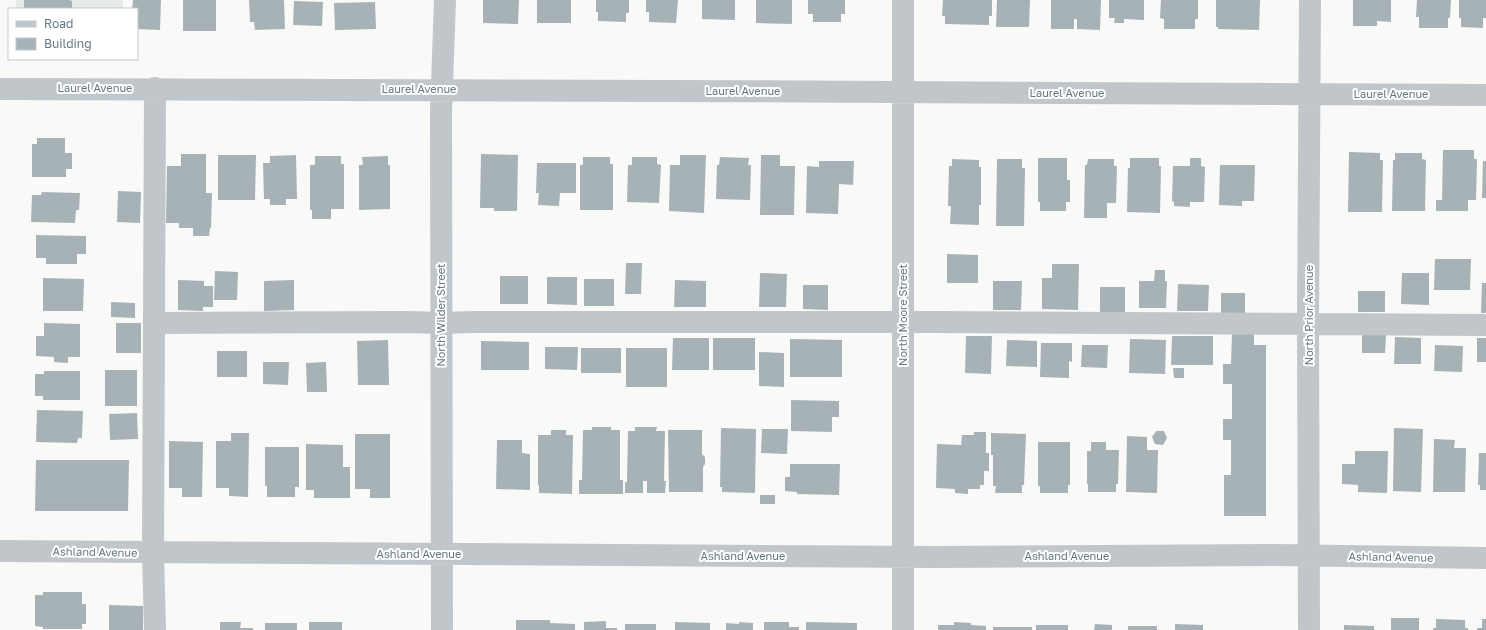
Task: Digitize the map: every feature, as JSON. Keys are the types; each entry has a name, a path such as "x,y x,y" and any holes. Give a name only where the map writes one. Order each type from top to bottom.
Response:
{"street":[{"name":"North Wilder Street","path":"442,630 442,89 445,0"},
{"name":"North Moore Street","path":"903,630 904,0"},
{"name":"North Prior Avenue","path":"1309,630 1308,323 1310,0"},
{"name":"Laurel Avenue","path":"0,88 1486,95"},
{"path":"155,88 153,553 155,630"},
{"path":"154,324 407,322 903,322 1486,325"},
{"name":"Ashland Avenue","path":"0,551 903,557 1275,555 1486,558"}],"shaded area":[{"path":"16,0 123,0 123,8 16,8"}],"building":[{"path":"24,0 72,1 72,8 24,8"},
{"path":"133,0 161,0 160,30 138,29 138,8 132,8"},
{"path":"183,0 216,0 216,31 183,31"},
{"path":"249,0 284,0 285,29 255,30 254,22 250,22"},
{"path":"483,0 519,0 518,24 483,23"},
{"path":"537,0 571,0 571,23 537,23"},
{"path":"596,0 629,0 629,13 626,13 626,22 598,21"},
{"path":"646,0 678,0 676,23 649,22 649,12 646,12"},
{"path":"702,0 735,0 735,20 702,19"},
{"path":"756,0 792,0 792,24 756,23"},
{"path":"808,0 845,0 845,14 841,14 841,22 813,22 813,14 808,14"},
{"path":"943,0 992,0 992,16 989,16 989,25 945,24 945,16 942,16"},
{"path":"997,0 1030,0 1029,27 996,27"},
{"path":"1051,0 1101,0 1100,30 1077,29 1077,19 1074,19 1074,29 1051,29"},
{"path":"1109,0 1144,0 1144,20 1124,19 1124,23 1114,23 1115,18 1109,18"},
{"path":"1161,0 1198,0 1198,19 1195,19 1195,29 1164,29 1164,19 1160,18"},
{"path":"1216,0 1260,0 1259,30 1218,29 1218,27 1216,27"},
{"path":"1353,0 1391,0 1391,22 1377,21 1377,26 1353,26"},
{"path":"1417,0 1451,0 1448,28 1419,28 1419,17 1416,17"},
{"path":"1459,0 1486,0 1486,18 1483,18 1483,28 1461,27 1461,18 1459,18"},
{"path":"294,1 323,2 322,26 293,25"},
{"path":"375,2 376,29 335,30 334,3"},
{"path":"37,138 65,138 65,153 72,153 72,169 66,169 66,177 32,177 32,144 37,144"},
{"path":"1443,150 1474,150 1474,159 1477,159 1476,200 1468,200 1468,211 1436,211 1436,200 1442,200"},
{"path":"1349,152 1380,153 1380,160 1383,160 1382,212 1348,212"},
{"path":"1395,153 1422,153 1422,159 1426,160 1425,211 1392,211 1393,160 1395,160"},
{"path":"181,154 206,154 206,193 212,193 211,228 209,236 193,236 193,228 179,228 179,223 166,223 167,166 181,166"},
{"path":"481,154 518,155 517,211 494,211 494,208 480,208"},
{"path":"218,155 256,155 255,200 218,200"},
{"path":"296,155 297,199 286,199 286,205 270,205 270,199 264,199 263,163 270,163 270,156"},
{"path":"680,155 706,155 704,213 669,211 670,165 680,165"},
{"path":"761,155 780,155 780,166 795,166 794,215 760,215"},
{"path":"315,156 341,156 341,164 344,164 344,209 331,209 331,219 312,219 312,210 310,210 310,165 315,165"},
{"path":"388,156 388,165 390,165 390,209 359,210 359,165 363,165 362,157"},
{"path":"583,157 610,157 610,164 613,164 613,210 580,210 580,165 583,165"},
{"path":"632,157 657,157 657,164 661,165 659,203 627,202 628,165 632,165"},
{"path":"720,157 749,158 748,165 751,165 750,200 716,199 717,165 719,165"},
{"path":"1038,158 1067,158 1067,180 1070,180 1070,202 1066,202 1066,211 1040,211 1040,202 1038,202"},
{"path":"1130,158 1159,158 1159,166 1161,166 1160,213 1127,212 1128,168 1130,168"},
{"path":"1190,158 1201,158 1201,166 1205,167 1204,202 1190,202 1190,207 1174,206 1174,202 1172,201 1173,166 1190,166"},
{"path":"952,159 979,160 979,167 981,167 981,205 979,205 979,225 950,224 951,206 948,206 949,166 952,166"},
{"path":"997,159 1022,159 1022,168 1025,168 1024,226 996,226"},
{"path":"1088,159 1114,159 1114,166 1117,166 1116,203 1107,203 1107,218 1084,218 1085,165 1087,165"},
{"path":"819,161 854,161 853,185 839,184 838,214 806,213 807,166 819,167"},
{"path":"1483,161 1486,161 1486,198 1482,198"},
{"path":"537,163 576,163 576,193 560,193 559,206 538,205 539,193 536,193"},
{"path":"1220,165 1255,165 1254,201 1242,201 1242,206 1219,205"},
{"path":"118,191 141,192 140,223 117,222"},
{"path":"42,192 80,193 79,210 76,210 75,223 31,222 32,195 41,195"},
{"path":"36,235 86,236 86,254 77,254 77,264 46,264 46,258 36,258"},
{"path":"947,254 978,255 978,283 947,283"},
{"path":"1435,259 1471,259 1470,290 1434,290"},
{"path":"626,263 642,263 641,294 625,294"},
{"path":"1052,264 1079,264 1078,310 1042,309 1042,278 1052,278"},
{"path":"1155,270 1165,270 1165,281 1167,281 1166,308 1139,308 1139,281 1154,281"},
{"path":"215,271 238,272 237,300 214,300"},
{"path":"760,273 787,274 786,307 759,307"},
{"path":"1402,273 1429,273 1429,305 1401,304"},
{"path":"500,276 528,276 528,304 500,304"},
{"path":"547,277 577,277 577,305 547,304"},
{"path":"43,278 84,279 83,311 43,311"},
{"path":"584,279 614,279 614,306 584,306"},
{"path":"178,280 204,281 204,286 213,286 213,307 203,307 203,311 178,310"},
{"path":"294,280 294,310 264,311 264,281"},
{"path":"675,280 706,281 706,307 674,307"},
{"path":"993,281 1022,281 1021,310 993,310"},
{"path":"1482,283 1486,283 1486,313 1481,313"},
{"path":"1178,284 1209,285 1208,311 1177,311"},
{"path":"803,285 828,285 828,310 803,309"},
{"path":"1100,287 1125,287 1125,314 1100,314"},
{"path":"1358,291 1385,291 1385,312 1358,312"},
{"path":"1221,293 1245,293 1245,315 1221,314"},
{"path":"111,302 135,303 135,318 111,317"},
{"path":"44,323 80,324 80,357 68,357 68,363 54,362 54,357 36,356 36,336 44,336"},
{"path":"116,323 141,323 141,353 116,353"},
{"path":"1232,333 1254,333 1254,345 1266,345 1266,516 1224,516 1224,475 1231,475 1231,440 1223,440 1223,419 1232,419 1232,384 1223,384 1223,364 1231,364"},
{"path":"1362,334 1386,335 1385,353 1362,353"},
{"path":"966,336 992,336 991,374 965,373"},
{"path":"1172,336 1213,336 1213,365 1171,365"},
{"path":"1395,337 1421,338 1421,364 1394,364"},
{"path":"673,338 709,338 709,370 672,370"},
{"path":"713,338 755,338 755,370 713,370"},
{"path":"1477,338 1486,338 1486,362 1477,362"},
{"path":"790,339 842,340 842,377 790,377"},
{"path":"1130,339 1166,340 1165,374 1129,373"},
{"path":"388,340 389,385 358,385 357,341"},
{"path":"1007,340 1037,341 1037,367 1006,366"},
{"path":"481,341 529,342 529,370 481,370"},
{"path":"1041,343 1072,343 1072,362 1069,361 1069,378 1040,377"},
{"path":"1082,345 1108,345 1107,368 1081,367"},
{"path":"1435,345 1463,346 1462,372 1434,371"},
{"path":"545,347 578,347 577,370 545,369"},
{"path":"581,348 621,348 621,373 581,373"},
{"path":"626,348 667,348 667,387 626,387"},
{"path":"217,351 247,351 247,377 217,377"},
{"path":"759,352 784,353 784,387 759,386"},
{"path":"263,362 289,362 288,385 263,384"},
{"path":"326,362 327,392 307,392 306,363"},
{"path":"1173,368 1184,368 1184,378 1174,378"},
{"path":"105,370 137,370 137,406 105,406"},
{"path":"44,371 80,371 80,400 43,400 43,396 35,396 35,374 44,374"},
{"path":"791,400 839,401 839,417 832,417 832,432 791,431"},
{"path":"37,410 83,411 82,438 78,438 77,443 36,442"},
{"path":"137,413 138,439 110,440 109,414"},
{"path":"592,427 611,427 611,430 620,430 620,480 623,480 623,494 579,494 579,480 582,480 583,430 592,430"},
{"path":"635,427 657,427 656,431 665,431 665,493 647,493 647,481 643,481 643,493 625,493 625,482 627,482 628,431 635,431"},
{"path":"721,428 756,429 755,493 722,492 722,487 720,487"},
{"path":"1394,428 1423,429 1421,492 1393,491"},
{"path":"762,429 788,429 787,454 761,453"},
{"path":"551,430 566,430 566,435 573,435 572,494 539,493 538,435 551,435"},
{"path":"668,430 702,430 702,454 705,457 705,464 703,467 703,492 669,492"},
{"path":"1156,431 1164,431 1167,438 1163,445 1155,444 1152,437"},
{"path":"974,432 986,432 986,453 989,453 989,471 984,471 984,485 980,485 980,489 968,489 968,494 955,493 955,489 936,488 937,444 961,445 962,435 974,435"},
{"path":"231,433 249,433 248,497 229,496 229,488 216,488 216,441 231,441"},
{"path":"991,433 1026,434 1024,485 1022,485 1022,493 995,493 996,486 993,486"},
{"path":"355,434 390,434 390,498 370,498 370,489 355,489"},
{"path":"1127,436 1147,437 1147,450 1158,450 1157,493 1126,492"},
{"path":"1434,439 1455,440 1454,448 1466,448 1465,492 1433,492"},
{"path":"497,440 522,440 522,453 530,454 530,490 496,489"},
{"path":"169,441 203,442 202,497 182,497 182,488 169,488"},
{"path":"1038,442 1070,442 1070,485 1068,485 1068,493 1040,493 1040,486 1038,486"},
{"path":"1091,442 1106,442 1106,450 1119,450 1118,484 1116,484 1116,492 1088,492 1087,451 1091,451"},
{"path":"306,444 343,445 343,467 350,467 350,498 314,498 314,490 306,490"},
{"path":"265,447 299,447 299,487 295,487 295,497 267,497 267,486 265,486"},
{"path":"1355,451 1388,451 1387,493 1358,492 1358,485 1342,484 1342,464 1355,464"},
{"path":"1479,453 1486,453 1486,490 1480,490 1480,485 1478,485"},
{"path":"36,460 129,460 128,511 35,511"},
{"path":"790,464 840,464 839,495 797,494 797,492 785,491 785,477 790,477"},
{"path":"760,495 775,495 775,504 760,504"},
{"path":"43,592 82,592 82,604 86,604 86,624 82,624 82,629 43,629 43,627 35,626 35,595 43,595"},
{"path":"109,605 143,606 143,630 109,630"},
{"path":"1391,618 1419,618 1419,630 1391,630"},
{"path":"1436,619 1465,620 1465,628 1468,628 1468,630 1433,630 1433,628 1436,628"},
{"path":"1482,619 1486,619 1486,630 1477,630 1477,628 1482,628"},
{"path":"516,620 550,620 550,623 575,624 575,630 516,630"},
{"path":"606,621 606,628 617,628 617,630 584,630 584,622"},
{"path":"220,622 241,622 240,628 253,628 253,630 220,630"},
{"path":"309,622 342,622 342,630 309,630"},
{"path":"675,622 710,623 710,630 675,630"},
{"path":"739,622 753,623 753,630 726,630 726,623 739,624"},
{"path":"764,622 789,622 789,627 799,627 799,630 764,630"},
{"path":"806,622 857,623 857,630 806,630"},
{"path":"954,622 986,626 986,630 938,630 938,625 954,625"},
{"path":"265,623 297,623 297,630 265,630"},
{"path":"625,624 656,624 656,630 625,630"},
{"path":"1095,624 1112,625 1112,630 1094,630"},
{"path":"1175,624 1203,625 1203,630 1175,630"},
{"path":"1036,625 1068,625 1068,630 1036,630"},
{"path":"1344,625 1374,626 1374,630 1344,630"},
{"path":"1128,626 1157,626 1157,630 1128,630"},
{"path":"993,627 1032,627 1032,630 993,630"}]}
